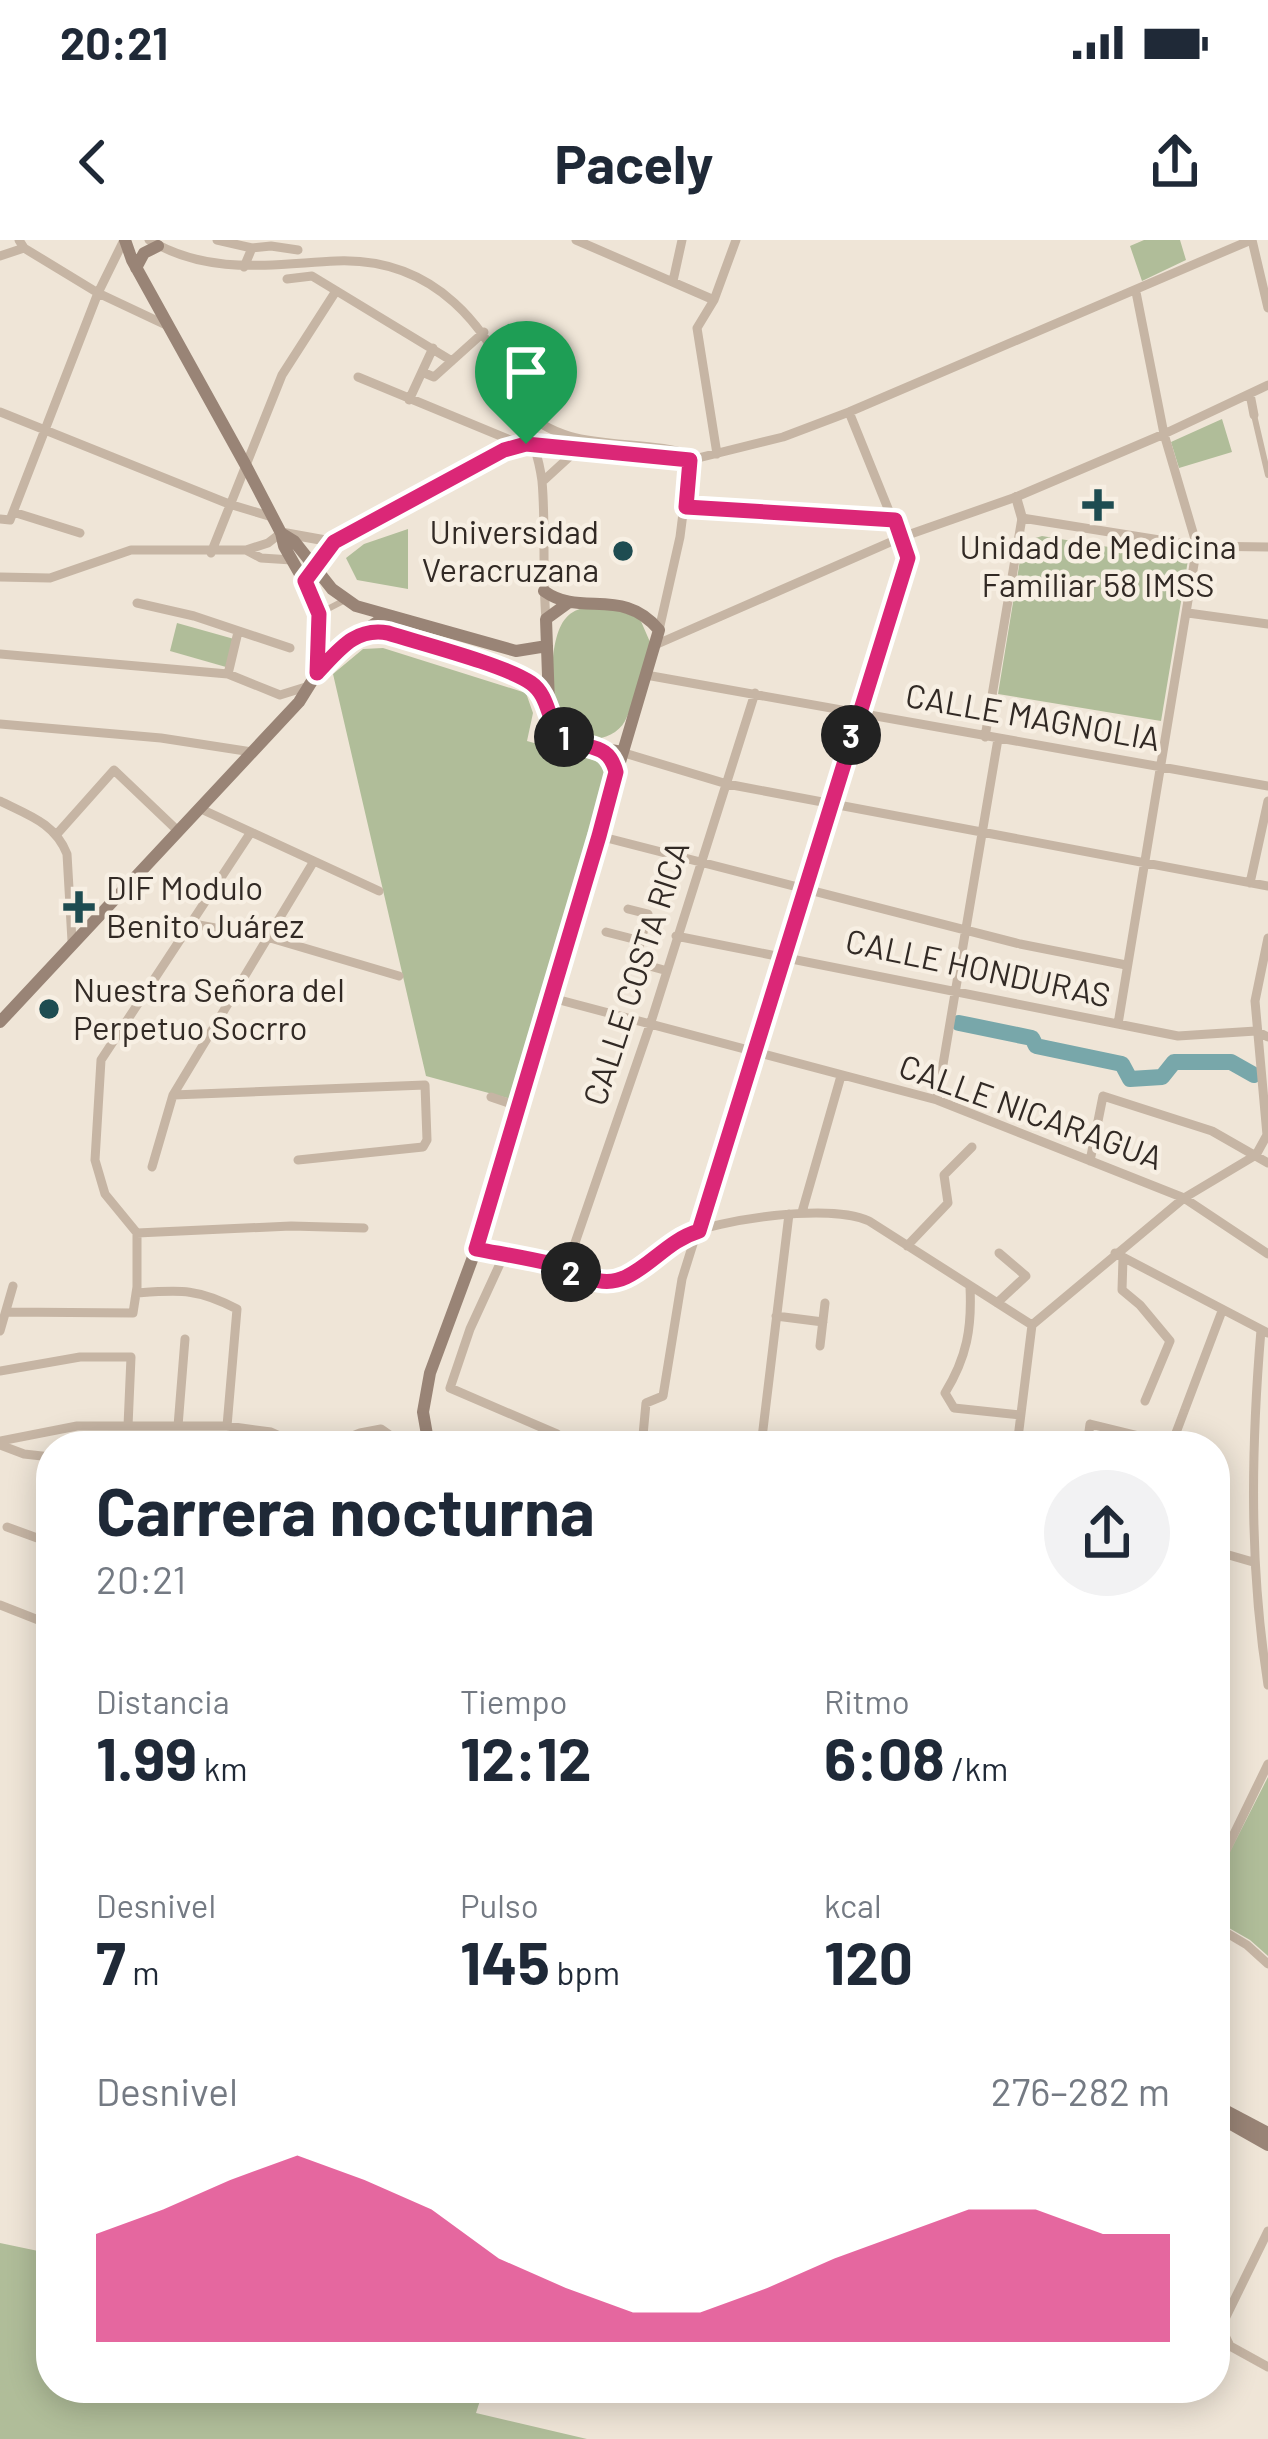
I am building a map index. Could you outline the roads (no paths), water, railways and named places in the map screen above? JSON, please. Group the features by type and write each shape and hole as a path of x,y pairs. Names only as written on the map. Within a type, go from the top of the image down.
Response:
{"main road":[{"path":"124,248 144,253 154,243"},
{"path":"124,248 281,533 318,620 333,642 348,641"},
{"path":"281,533 294,541 345,600 516,651 547,646"},
{"path":"305,581 315,566"},
{"path":"426,1431 423,1412 430,1373 476,1249 520,1107 657,637 636,609 614,603 568,603 544,591"},
{"path":"568,603 546,619 554,722 567,739 621,752"},
{"path":"0,1022 253,752 317,673 348,641 388,615"},
{"path":"317,673 318,620"},
{"path":"367,631 388,633 526,680 549,704"},
{"path":"599,747 626,736"},
{"path":"599,747 611,758 616,772"},
{"path":"1230,2113 1268,2133"},
{"path":"1230,2123 1268,2145"}],"street":[{"path":"217,240 294,246"},
{"path":"576,240 714,300"},
{"path":"673,281 682,240"},
{"path":"717,454 697,328 714,300 736,240"},
{"path":"358,377 507,441 693,457 784,436 849,412 1252,240 1268,308"},
{"path":"154,243 209,263 244,267 337,261 385,266 440,292 484,332 518,401 542,482 546,619"},
{"path":"0,256 22,244 98,293 166,326"},
{"path":"244,267 254,244"},
{"path":"80,533 8,517 98,293 124,248"},
{"path":"286,279 312,276 452,362"},
{"path":"212,550 282,375 336,291"},
{"path":"1118,1024 1197,546 1164,434 1136,292"},
{"path":"422,372 434,377 484,332"},
{"path":"409,400 433,348"},
{"path":"657,637 1016,496 1268,385"},
{"path":"1250,394 1268,476"},
{"path":"518,401 544,426 582,444"},
{"path":"0,412 230,505 272,517"},
{"path":"643,1431 646,1403 663,1396 674,1318 699,1231 908,558 849,412"},
{"path":"315,566 334,542 504,450 529,444"},
{"path":"542,482 582,444"},
{"path":"657,637 693,457"},
{"path":"986,736 1022,518 1016,496"},
{"path":"686,507 895,520"},
{"path":"1022,518 1197,546 1268,548"},
{"path":"0,577 50,578 131,550 246,550 281,533 334,542"},
{"path":"246,550 261,558 292,560"},
{"path":"318,620 345,600"},
{"path":"137,603 174,610 290,648"},
{"path":"1187,613 1268,624"},
{"path":"228,674 238,632"},
{"path":"0,654 228,674 280,695 309,686"},
{"name":"CALLE MAGNOLIA","path":"646,675 1268,786"},
{"name":"CALLE COSTA RICA","path":"566,1269 650,1025 755,693"},
{"path":"0,724 253,752"},
{"path":"937,1100 998,739"},
{"path":"621,752 728,784 1268,886"},
{"path":"57,834 114,770 178,832"},
{"path":"0,801 57,834 67,854 72,941"},
{"path":"1250,883 1268,801"},
{"path":"201,809 379,891"},
{"path":"7,1312 133,1313 136,1233 105,1194 95,1160 101,1060 251,832"},
{"path":"599,836 1021,944 1126,965"},
{"path":"152,1167 172,1095 314,861"},
{"path":"628,909 649,914 635,962 664,970"},
{"path":"188,923 226,930"},
{"path":"606,932 641,941"},
{"name":"CALLE HONDURAS","path":"676,936 1178,1036 1256,1031"},
{"path":"267,938 398,976"},
{"path":"1018,1431 1032,1325 1184,1198 1256,1155 1268,1135 1256,1001 1268,938"},
{"name":"CALLE NICARAGUA","path":"552,998 937,1100 1184,1198 1268,1254"},
{"path":"1256,1031 1268,1037"},
{"path":"802,1212 841,1076"},
{"path":"172,1095 425,1085 427,1140 423,1147 298,1160"},
{"path":"1090,1161 1103,1096 1212,1131 1268,1162"},
{"path":"491,1097 520,1107"},
{"path":"907,1246 948,1203 944,1175 972,1147"},
{"path":"476,1249 566,1269 601,1282 614,1281 633,1273 672,1242 699,1231 839,1210 855,1214 1032,1325"},
{"path":"763,1431 789,1214"},
{"path":"136,1233 364,1228"},
{"path":"997,1303 1026,1276 999,1253"},
{"path":"504,1255 470,1329 450,1388 550,1431"},
{"path":"1119,1255 1265,1332 1253,1425 1253,1562 1268,1684"},
{"path":"1119,1255 1122,1290 1170,1341 1144,1401"},
{"path":"0,1331 13,1286"},
{"path":"970,1287 973,1323 958,1372 945,1393 948,1402 954,1408 1020,1415"},
{"path":"136,1293 206,1292 237,1309 227,1426"},
{"path":"820,1346 826,1303"},
{"path":"1176,1431 1222,1311"},
{"path":"776,1316 823,1322"},
{"path":"178,1426 185,1339"},
{"path":"0,1371 80,1358 131,1358 128,1426"},
{"path":"411,1431 423,1412"},
{"path":"1089,1431 1090,1424 1117,1431"},
{"path":"54,1431 77,1426 227,1426 264,1431"},
{"path":"0,1443 36,1435"},
{"path":"0,1443 36,1455"},
{"path":"1254,1524 1268,1525"},
{"path":"7,1527 36,1538"},
{"path":"1230,1555 1253,1562"},
{"path":"0,1605 36,1619"},
{"path":"1231,1841 1268,1764"},
{"path":"1230,1935 1268,1964"},
{"path":"1230,2309 1268,2231"},
{"path":"1230,2346 1268,2367"}],"waterway":[{"path":"959,1023 1122,1064 1130,1079 1162,1077 1174,1062 1231,1062 1254,1075"}],"place":[{"name":"Unidad de Medicina Familiar 58 IMSS","path":"1098,505"},
{"name":"Universidad Veracruzana","path":"623,551"},
{"name":"DIF Modulo Benito Juárez","path":"79,907"},
{"name":"Nuestra Señora del Perpetuo Socrro","path":"49,1009"}]}
